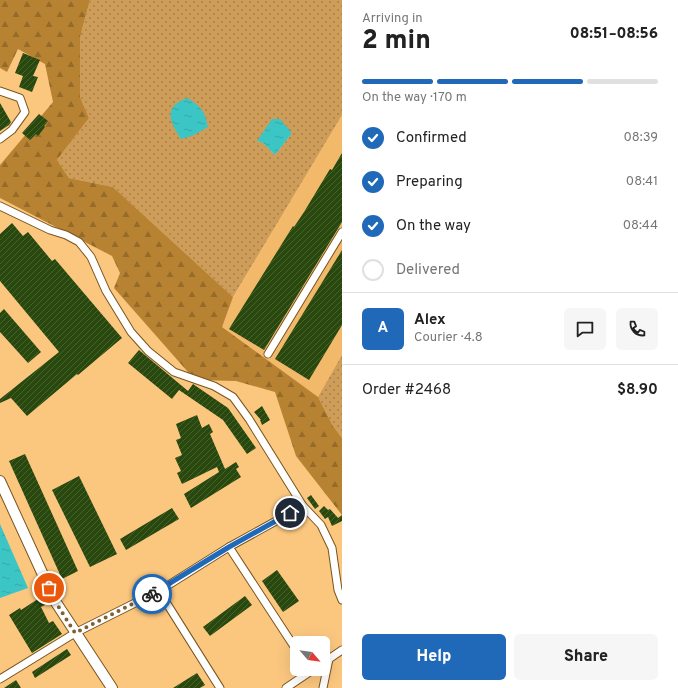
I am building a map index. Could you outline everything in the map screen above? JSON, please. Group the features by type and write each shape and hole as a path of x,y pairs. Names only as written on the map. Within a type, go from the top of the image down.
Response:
{"street":[{"path":"0,91 20,98 26,112 12,130 0,139"},
{"path":"0,206 79,242 91,257 106,291 131,332 148,351 174,372 214,386 233,397 249,419 303,506 322,525 332,548 338,590 342,600"},
{"path":"268,354 342,232"},
{"path":"0,481 55,601 112,688"},
{"path":"0,679 75,633 159,591 229,547 303,506"},
{"path":"229,547 290,640"},
{"path":"159,591 220,688"},
{"path":"330,658 342,650"},
{"path":"286,688 303,676"},
{"path":"323,688 324,676"}],"shaded area":[{"path":"90,0 342,0 342,115 233,297 113,187 69,178 57,160 89,118 80,97 80,37","holes":["292,133 275,155 263,143 257,141"]},
{"path":"342,115 342,355 318,397 213,331"},
{"path":"342,355 342,438 333,426 318,397"}],"green space":[{"path":"0,0 90,0 80,37 80,97 89,118 57,160 69,178 113,187 233,297 222,327 318,397 333,426 342,438 342,515 296,456 275,392 236,381 195,380 114,288 120,273 112,256 0,198 0,165 53,102 45,64 18,49 7,72 0,68"}],"water":[{"path":"188,98 202,110 208,127 192,136 181,139 172,122 171,112 177,103"},
{"path":"272,119 280,119 292,133 275,155 263,143 257,141"},
{"path":"0,524 28,588 0,598"}],"building":[{"path":"23,53 40,60 33,76 38,77 32,92 19,87 23,76 15,73"},
{"path":"0,103 11,122 0,131"},
{"path":"39,114 48,121 38,136 36,134 30,140 22,133"},
{"path":"342,153 342,222 264,350 229,329 293,226 294,227 330,169 332,170"},
{"path":"12,223 23,236 28,232 52,261 55,259 122,338 27,416 11,398 0,403 0,399 59,352 0,281 0,234"},
{"path":"342,250 342,325 309,380 275,359"},
{"path":"4,309 41,352 28,363 0,332 0,313"},
{"path":"139,350 188,391 193,384 228,408 256,448 247,454 223,420 179,390 172,399 128,363"},
{"path":"262,406 270,420 262,425 261,420 254,412"},
{"path":"197,415 202,428 209,424 213,432 210,434 225,469 236,462 239,467 236,469 241,477 191,508 184,494 219,472 217,467 182,484 177,473 181,471 175,458 182,455 176,440 181,438 176,424"},
{"path":"25,454 78,571 62,579 9,461"},
{"path":"79,476 117,554 90,567 52,490"},
{"path":"311,495 319,506 315,509 307,498"},
{"path":"324,506 328,510 330,509 338,518 342,515 342,521 332,526 328,517 325,519 319,511"},
{"path":"172,508 179,519 126,550 120,539"},
{"path":"277,570 299,601 283,612 262,581"},
{"path":"245,596 252,605 210,636 203,627"},
{"path":"41,597 45,605 41,607 49,623 53,621 62,634 32,653 9,615 20,608 21,610"},
{"path":"67,649 71,655 35,678 32,672"},
{"path":"197,673 205,685 200,688 173,688"},
{"path":"16,680 21,688 4,688"}],"way so far":[{"path":"49,588 55,601 75,633 152,594"}],"route":[{"path":"152,594 229,547 290,513"}]}
